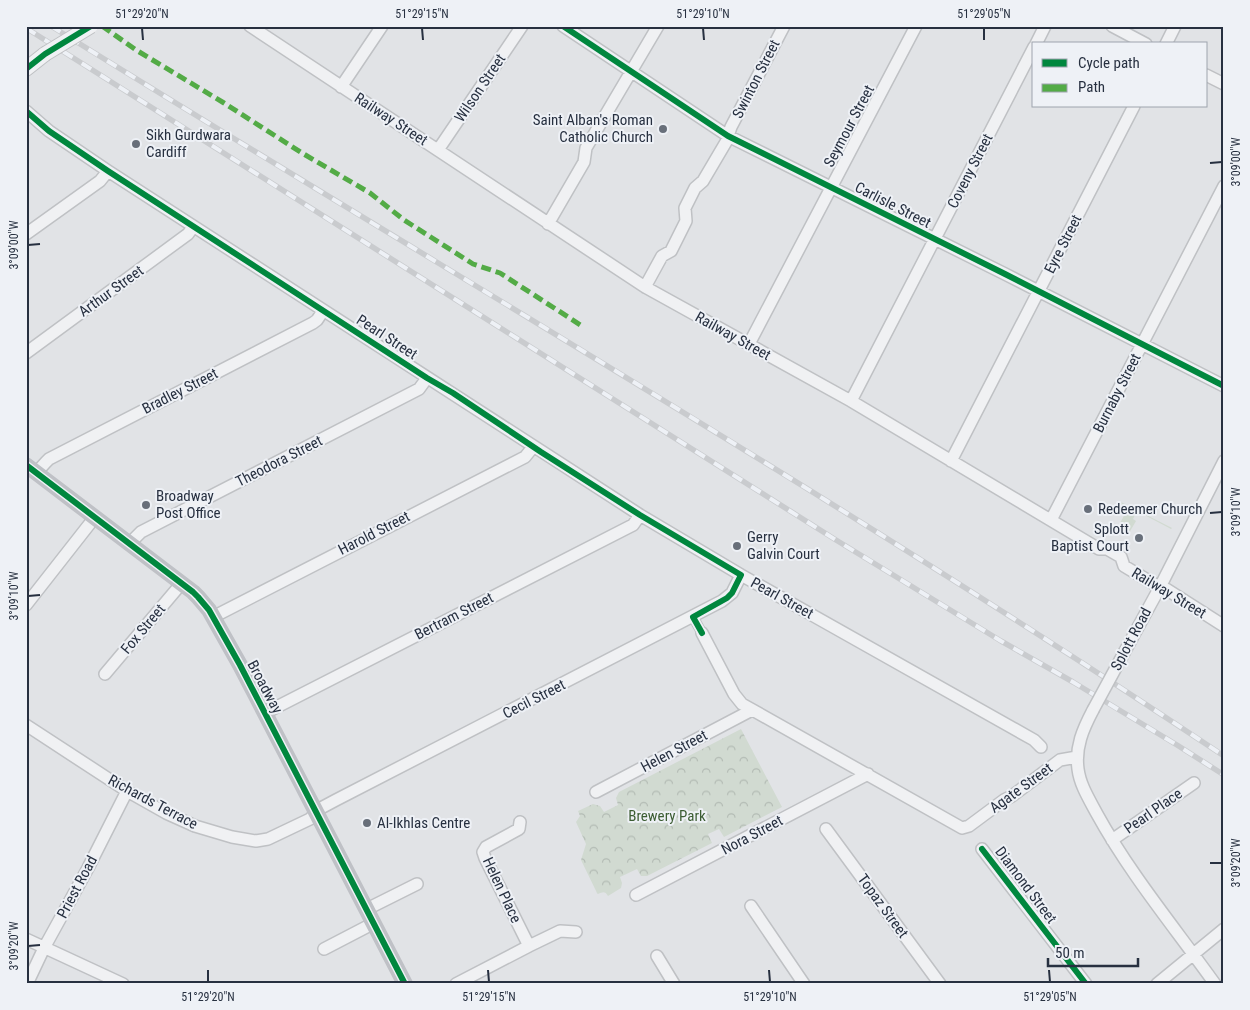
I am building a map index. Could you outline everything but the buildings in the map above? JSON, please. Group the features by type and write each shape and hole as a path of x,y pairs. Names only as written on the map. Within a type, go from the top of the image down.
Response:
{"main road":[{"name":"Broadway","path":"31,469 198,597 213,617 406,984"}],"street":[{"path":"26,69 45,54 91,26"},
{"name":"Railway Street","path":"250,26 645,288 851,401 1099,549 1107,548 1121,557 1124,566 1166,589 1224,626"},
{"path":"341,86 382,26"},
{"name":"Wilson Street","path":"438,150 522,26"},
{"name":"Carlisle Street","path":"563,26 728,136 1224,386"},
{"path":"548,224 584,162 586,148 658,26"},
{"name":"Swinton Street","path":"645,288 662,256 671,250 686,221 685,208 695,188 703,181 728,136 784,26"},
{"name":"Seymour Street","path":"749,344 916,26"},
{"path":"1037,42 1045,26"},
{"path":"1112,26 1142,42"},
{"path":"1167,42 1175,26"},
{"name":"Coveny Street","path":"851,401 1032,52"},
{"path":"1208,76 1224,84"},
{"name":"Eyre Street","path":"951,461 1133,108"},
{"name":"Pearl Street","path":"26,111 49,131 108,171 640,515 741,575 1034,740 1041,747"},
{"path":"26,234 100,181 108,171"},
{"name":"Burnaby Street","path":"1051,520 1224,186"},
{"name":"Arthur Street","path":"26,353 188,234 193,226"},
{"name":"Bradley Street","path":"31,469 313,323 323,311"},
{"name":"Theodora Street","path":"129,544 141,532 419,389 427,378"},
{"name":"Harold Street","path":"213,617 525,457 533,447"},
{"name":"Splott Road","path":"1077,757 1080,739 1093,710 1160,587 1224,461"},
{"name":"Bertram Street","path":"264,713 629,528 640,515"},
{"path":"26,605 95,517"},
{"name":"Cecil Street","path":"316,813 336,800 727,598 732,593 741,575"},
{"name":"Fox Street","path":"105,674 181,584"},
{"path":"693,617 738,700 752,710 868,774"},
{"name":"Helen Street","path":"596,792 752,710"},
{"name":"Richards Terrace","path":"26,725 127,791 166,813 195,826 224,835 247,840 273,838 310,819 316,813"},
{"path":"1077,757 1079,776 1083,788 1112,840 1215,984"},
{"name":"Agate Street","path":"868,774 962,828 969,826 1060,760 1077,757"},
{"name":"Nora Street","path":"636,895 868,774"},
{"name":"Pearl Place","path":"1112,840 1194,783"},
{"name":"Priest Road","path":"27,984 127,791"},
{"name":"Helen Place","path":"520,822 519,830 486,847 483,852 529,946"},
{"name":"Topaz Street","path":"826,829 940,984"},
{"name":"Diamond Street","path":"982,849 1086,984"},
{"path":"324,949 417,884"},
{"path":"751,906 804,984"},
{"path":"1157,984 1224,929"},
{"path":"456,984 560,930 576,932"},
{"path":"26,939 123,984"},
{"path":"657,956 674,984"}],"green space":[{"path":"1121,502 1172,528 1137,511 1133,519 1136,521 1129,533 1125,531 1127,527 1120,523 1125,514 1117,509"},
{"name":"Brewery Park","path":"741,729 782,807 724,837 719,829 708,834 712,843 647,876 641,876 637,869 620,877 621,888 608,896 604,892 598,894 581,860 586,844 576,822 580,816 578,811 593,804 600,806 604,812 618,805 616,798 619,792"}],"railway":[{"path":"51,26 788,477 1080,661 1224,756"},
{"path":"26,28 836,540 1224,775"}],"marked path":[{"path":"102,26 136,50 370,193 404,220 473,264 500,273 582,326"}],"cycle path":[{"path":"26,69 45,54 91,26"},
{"path":"563,26 728,136 1224,386"},
{"path":"26,111 49,131 108,171 453,393 541,452 640,515 741,575 732,593 727,598 693,617 702,633"},
{"path":"26,465 193,592 209,610 240,665 405,984"},
{"path":"982,849 1086,984"}],"place":[{"name":"Saint Alban's Roman Catholic Church","path":"663,129"},
{"name":"Sikh Gurdwara Cardiff","path":"136,144"},
{"name":"Broadway Post Office","path":"146,505"},
{"name":"Redeemer Church","path":"1088,509"},
{"name":"Splott Baptist Court","path":"1139,538"},
{"name":"Gerry Galvin Court","path":"737,546"},
{"name":"Al-Ikhlas Centre","path":"367,823"}]}
